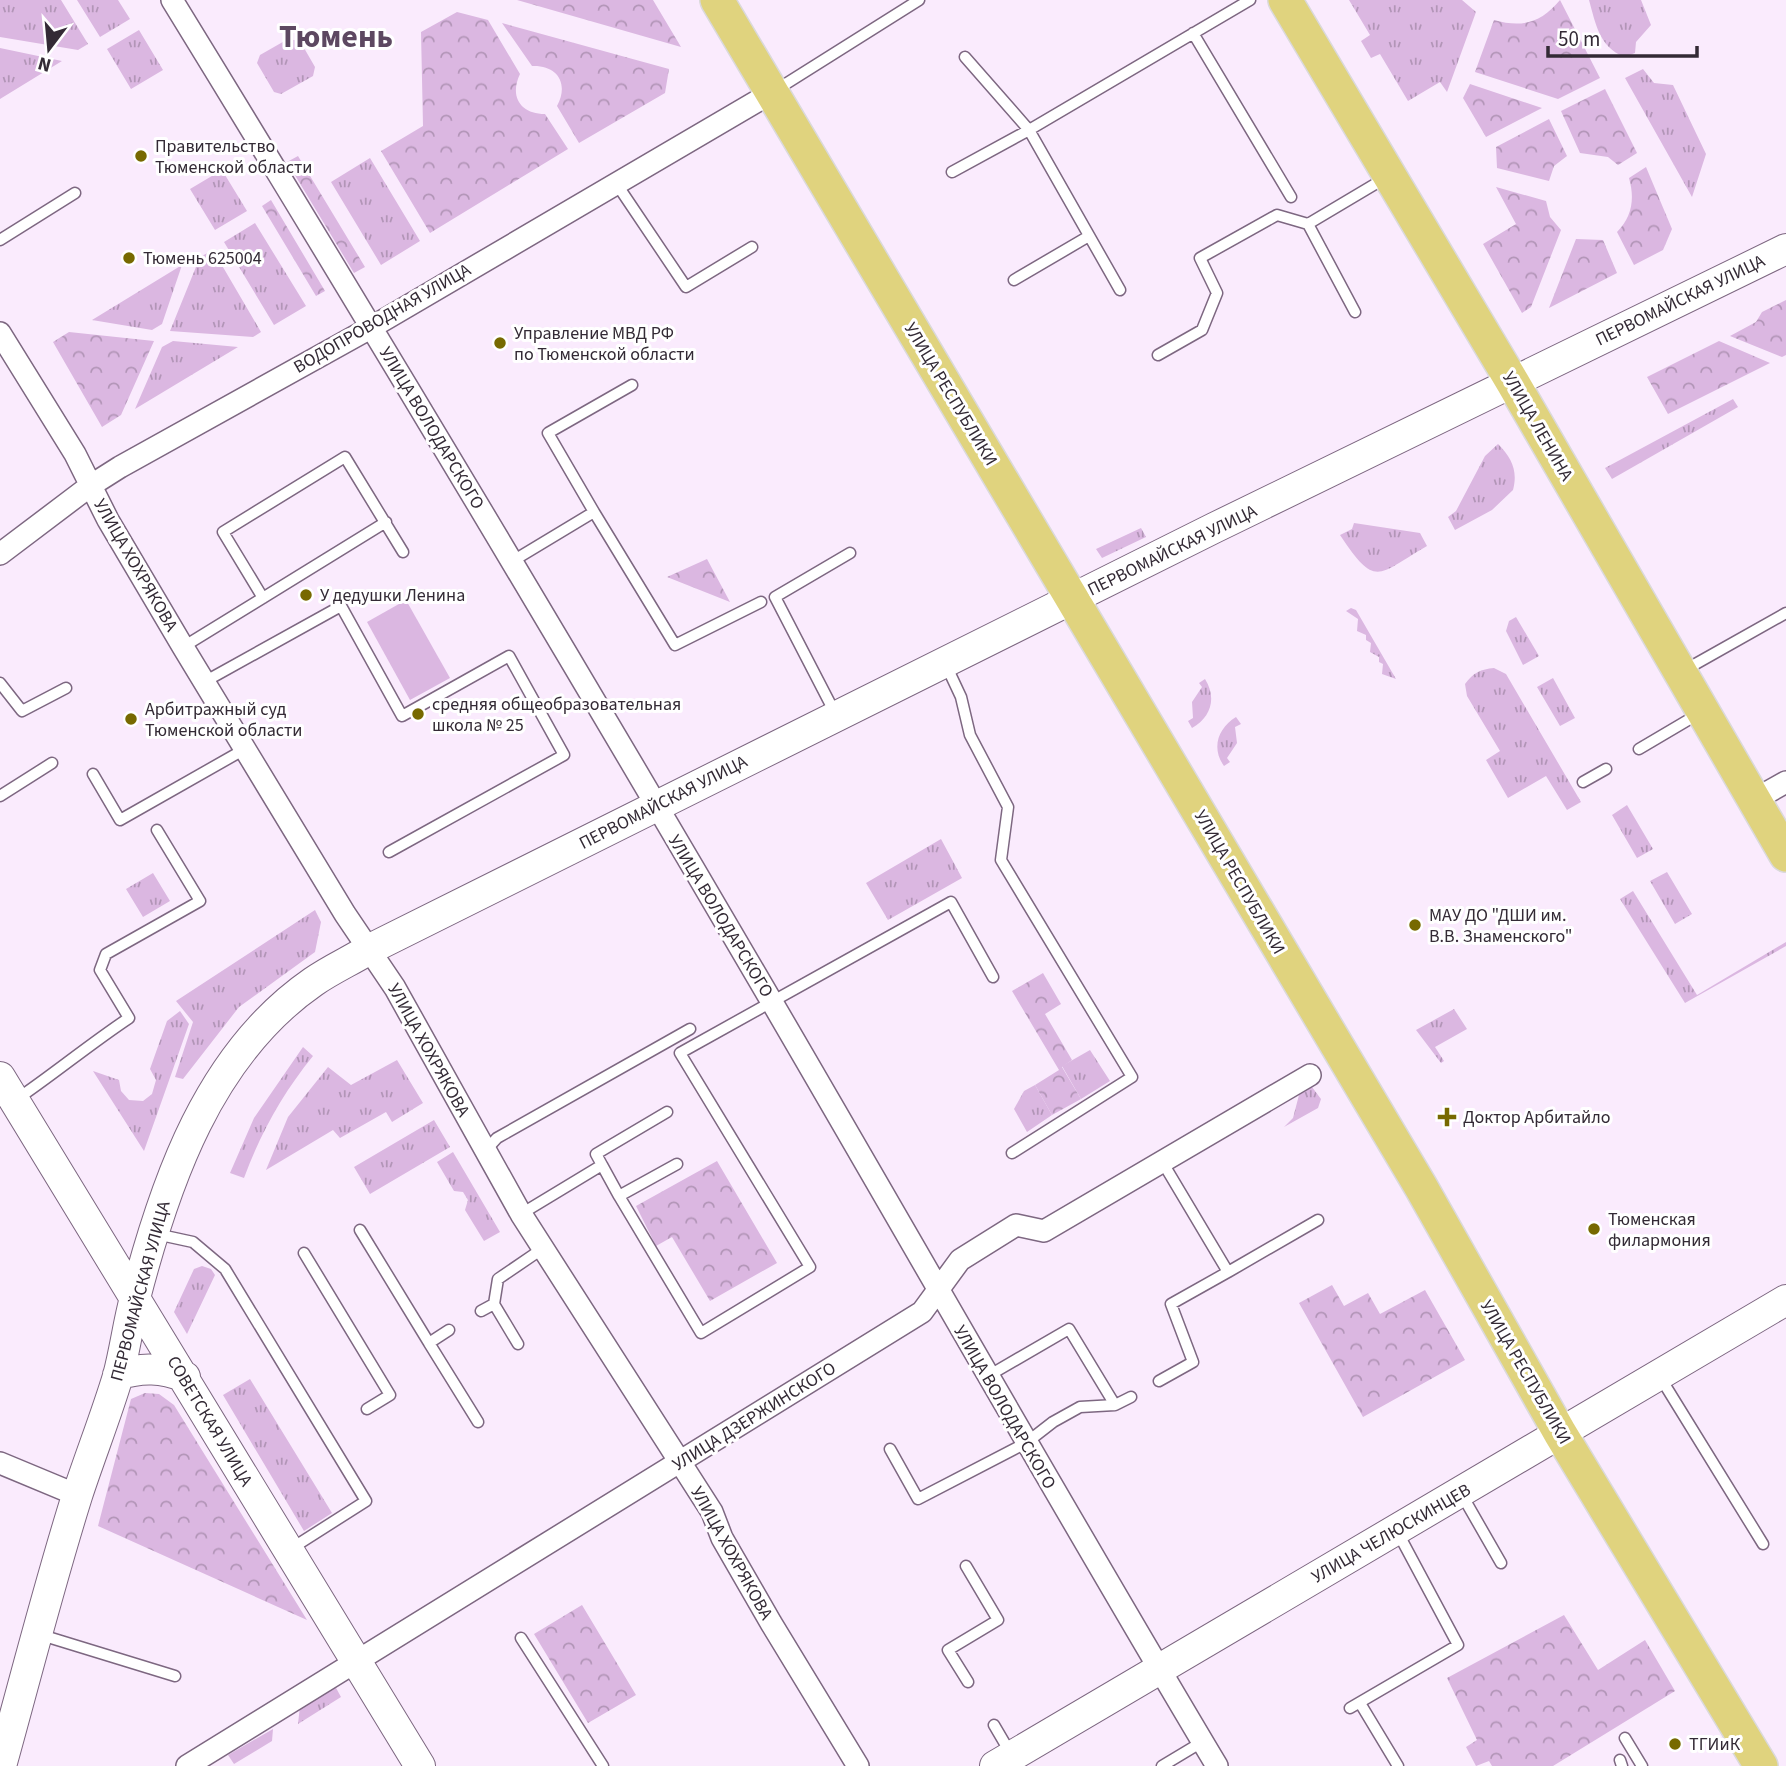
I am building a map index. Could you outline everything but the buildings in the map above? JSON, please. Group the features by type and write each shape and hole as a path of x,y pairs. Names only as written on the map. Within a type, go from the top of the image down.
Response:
{"main road":[{"name":"УЛИЦА РЕСПУБЛИКИ","path":"717,0 1420,1187 1560,1433 1760,1766"},
{"name":"УЛИЦА ЛЕНИНА","path":"1285,0 1513,383 1786,855"}],"street":[{"name":"УЛИЦА ВОЛОДАРСКОГО","path":"172,0 372,327 772,1002 1216,1766"},
{"name":"ВОДОПРОВОДНАЯ УЛИЦА","path":"0,554 90,485 372,327 771,93"},
{"name":"ПЕРВОМАЙСКАЯ УЛИЦА","path":"1,1766 77,1495 118,1375 134,1298 186,1144 201,1113 239,1055 286,1005 313,982 368,950 655,806 1786,249"},
{"name":"УЛИЦА ХОХРЯКОВА","path":"0,333 75,454 90,485 204,682 368,950 395,988 542,1250 712,1512 722,1538 858,1766"},
{"path":"1754,800 1786,782"},
{"name":"УЛИЦА ДЗЕРЖИНСКОГО","path":"187,1766 922,1312 960,1260 1016,1224 1044,1231 1310,1074"},
{"name":"СОВЕТСКАЯ УЛИЦА","path":"7,1089 420,1766"},
{"name":"УЛИЦА ЧЕЛЮСКИНЦЕВ","path":"1004,1761 1786,1300"},
{"path":"118,1375 146,1368 167,1370 185,1377"},
{"path":"0,1463 77,1495"}],"lane":[{"path":"771,93 919,0"},
{"path":"952,172 1250,0"},
{"path":"1193,33 1291,197"},
{"path":"965,57 1028,130 1120,289"},
{"path":"1308,224 1390,176"},
{"path":"616,183 686,287 752,247"},
{"path":"0,240 75,193"},
{"path":"1158,355 1202,330 1217,293 1200,258 1277,215 1308,224 1355,312"},
{"path":"1014,280 1089,236"},
{"path":"632,385 548,433 594,512 674,645 761,602"},
{"path":"263,598 223,532 345,457 403,552"},
{"path":"511,562 594,512"},
{"path":"183,647 386,522"},
{"path":"836,716 775,597 850,553"},
{"path":"204,682 341,606 402,716 509,656 564,755 389,852"},
{"path":"1681,673 1786,613"},
{"path":"945,663 961,696 970,735 1008,807 1001,860 1132,1077 1012,1153"},
{"path":"0,683 22,712 66,688"},
{"path":"1639,749 1703,711"},
{"path":"93,774 120,820 245,749"},
{"path":"0,796 52,763"},
{"path":"1583,782 1606,769"},
{"path":"7,1089 59,1071 74,1054 129,1018 100,970 107,954 200,901 158,830"},
{"path":"667,1112 596,1154 701,1333 810,1267 680,1053 951,902 993,977"},
{"path":"485,1151 497,1138 691,1028"},
{"path":"1163,1163 1228,1272"},
{"path":"619,1196 677,1164"},
{"path":"521,1214 602,1166"},
{"path":"1159,1381 1193,1362 1171,1304 1318,1220"},
{"path":"360,1230 478,1422"},
{"path":"154,1233 193,1242 225,1269 332,1430 366,1500 288,1551"},
{"path":"518,1344 494,1304 498,1279 542,1250"},
{"path":"304,1253 390,1395 367,1409"},
{"path":"481,1311 494,1304"},
{"path":"983,1368 1069,1329 1115,1405"},
{"path":"429,1343 449,1330"},
{"path":"1658,1375 1763,1544"},
{"path":"890,1449 918,1499 1026,1443 1053,1422 1080,1408 1115,1405 1131,1397"},
{"path":"1460,1492 1501,1563"},
{"path":"1396,1530 1458,1645 1355,1706 1398,1766"},
{"path":"966,1566 998,1620 948,1650 968,1682"},
{"path":"38,1634 174,1676"},
{"path":"521,1638 603,1766"},
{"path":"993,1725 1004,1761"},
{"path":"1625,1738 1642,1766"},
{"path":"1162,1766 1202,1742"}],"green space":[{"path":"0,0 61,0 88,44 78,50 0,37"},
{"path":"77,0 118,0 130,19 100,37"},
{"path":"517,0 653,0 681,47"},
{"path":"1349,0 1462,0 1476,12 1447,92 1440,82 1408,101 1380,54 1371,58 1361,41 1370,35"},
{"path":"1560,0 1600,78 1558,99 1475,72 1494,20 1530,22 1546,14"},
{"path":"1589,0 1641,0 1651,25 1636,42 1635,53 1624,57 1609,47 1600,34"},
{"path":"457,12 488,20 520,74 516,90 519,103 529,111 545,114 568,149 430,233 381,151 423,126 421,32"},
{"path":"502,23 669,69 665,93 579,143 557,106 562,90 559,77 549,69 532,66"},
{"path":"139,30 163,70 131,89 107,49"},
{"path":"288,39 300,41 315,67 313,76 281,94 274,92 257,63 260,55"},
{"path":"0,48 62,61 0,99"},
{"path":"1643,69 1654,83 1673,85 1706,154 1692,197 1625,78"},
{"path":"1470,84 1542,108 1486,137 1463,98"},
{"path":"1605,89 1637,153 1618,165 1608,157 1580,153 1561,111"},
{"path":"1549,119 1567,156 1554,166 1549,181 1497,168 1496,147"},
{"path":"298,156 365,267 354,273 287,162"},
{"path":"370,158 420,241 381,265 331,182"},
{"path":"1646,167 1672,229 1663,250 1634,265 1617,232 1631,207 1629,178"},
{"path":"222,170 247,211 215,230 190,189"},
{"path":"1496,187 1546,201 1550,217 1561,230 1531,307 1522,313 1483,244 1516,224"},
{"path":"271,200 325,291 316,296 262,206"},
{"path":"255,223 306,306 274,325 224,242"},
{"path":"1576,239 1603,240 1617,273 1549,308"},
{"path":"213,250 261,332 253,337 170,331 200,257"},
{"path":"182,265 162,324 152,330 92,320"},
{"path":"1786,300 1786,355 1782,357 1730,336 1756,322 1762,312"},
{"path":"69,332 154,341 121,415 102,427 53,342"},
{"path":"173,341 238,347 135,409 162,347"},
{"path":"1719,341 1770,363 1668,414 1647,377"},
{"path":"1733,399 1738,407 1612,479 1605,468"},
{"path":"1498,444 1513,465 1513,490 1492,510 1455,530 1448,517 1456,511 1485,456"},
{"path":"1354,523 1420,533 1427,546 1387,570 1370,570 1362,564 1340,535 1352,529"},
{"path":"1141,528 1146,537 1102,558 1096,549"},
{"path":"707,559 730,602 667,577"},
{"path":"406,600 450,678 410,700 367,622"},
{"path":"1351,608 1356,610 1396,679 1382,674 1383,664 1379,662 1379,657 1370,652 1371,643 1366,640 1366,635 1357,631 1358,619 1346,611"},
{"path":"1516,617 1539,656 1523,665 1506,631 1509,621"},
{"path":"1494,668 1506,674 1581,802 1567,810 1546,776 1508,798 1486,760 1500,751 1467,696 1465,684 1478,672"},
{"path":"1553,678 1575,718 1560,726 1537,687"},
{"path":"1205,679 1211,693 1210,706 1204,718 1192,728 1188,721 1193,718 1192,702 1202,687 1199,683"},
{"path":"1236,717 1241,724 1235,727 1237,743 1227,758 1230,762 1224,766 1218,752 1218,739 1225,727"},
{"path":"1627,805 1653,849 1637,858 1612,815"},
{"path":"941,839 962,878 888,920 866,883"},
{"path":"1667,872 1692,914 1675,924 1650,881"},
{"path":"153,873 170,901 143,917 126,889"},
{"path":"1633,891 1697,995 1786,942 1786,946 1685,1003 1620,899"},
{"path":"315,910 321,922 315,952 239,1007 183,1079 175,1077 193,1022 176,1001"},
{"path":"1043,973 1061,1004 1045,1014 1072,1060 1062,1067 1081,1099 1052,1115 1035,1085 1059,1070 1012,991"},
{"path":"1454,1009 1467,1029 1435,1047 1444,1061 1441,1063 1416,1030"},
{"path":"180,1011 189,1024 144,1151 93,1071 119,1080 121,1091 129,1100 143,1101 152,1094 156,1080 150,1069 167,1021"},
{"path":"303,1047 313,1056 274,1114 244,1178 230,1173 254,1118"},
{"path":"1090,1050 1110,1081 1081,1099 1062,1066"},
{"path":"397,1060 423,1103 392,1122 386,1112 340,1138 333,1130 266,1170 288,1117 328,1067 351,1085"},
{"path":"1035,1085 1052,1115 1027,1132 1014,1109 1024,1091"},
{"path":"1312,1087 1321,1099 1318,1108 1284,1127 1293,1118 1299,1095"},
{"path":"434,1120 450,1147 370,1194 354,1167"},
{"path":"453,1152 500,1232 484,1241 465,1210 468,1200 463,1192 454,1191 437,1162"},
{"path":"717,1161 777,1263 710,1301 672,1237 656,1246 636,1206"},
{"path":"202,1266 211,1269 215,1275 187,1334 174,1312 194,1269"},
{"path":"1332,1285 1344,1306 1368,1293 1380,1314 1425,1290 1465,1360 1363,1417 1299,1303"},
{"path":"250,1379 332,1513 304,1531 223,1395"},
{"path":"145,1393 159,1394 174,1405 307,1620 98,1526 131,1399"},
{"path":"582,1605 636,1695 588,1723 534,1634"},
{"path":"1564,1615 1598,1670 1645,1640 1675,1691 1553,1766 1492,1766 1489,1761 1476,1766 1466,1747 1477,1740 1447,1678"},
{"path":"335,1686 341,1697 298,1724 300,1706"},
{"path":"273,1729 272,1741 234,1764 228,1755"}],"place":[{"name":"Правительство Тюменской области","path":"141,156"},
{"name":"Тюмень 625004","path":"129,258"},
{"name":"Управление МВД РФ по Тюменской области","path":"500,343"},
{"name":"У дедушки Ленина","path":"306,595"},
{"name":"средняя общеобразовательная школа № 25","path":"418,714"},
{"name":"Арбитражный суд Тюменской области","path":"131,719"},
{"name":"МАУ ДО \"ДШИ им. В.В. Знаменского\"","path":"1415,925"},
{"name":"Доктор Арбитайло","path":"1447,1117"},
{"name":"Тюменская филармония","path":"1594,1229"},
{"name":"ТГИиК","path":"1675,1744"}],"district":[{"name":"Тюмень","path":"336,36"}]}
